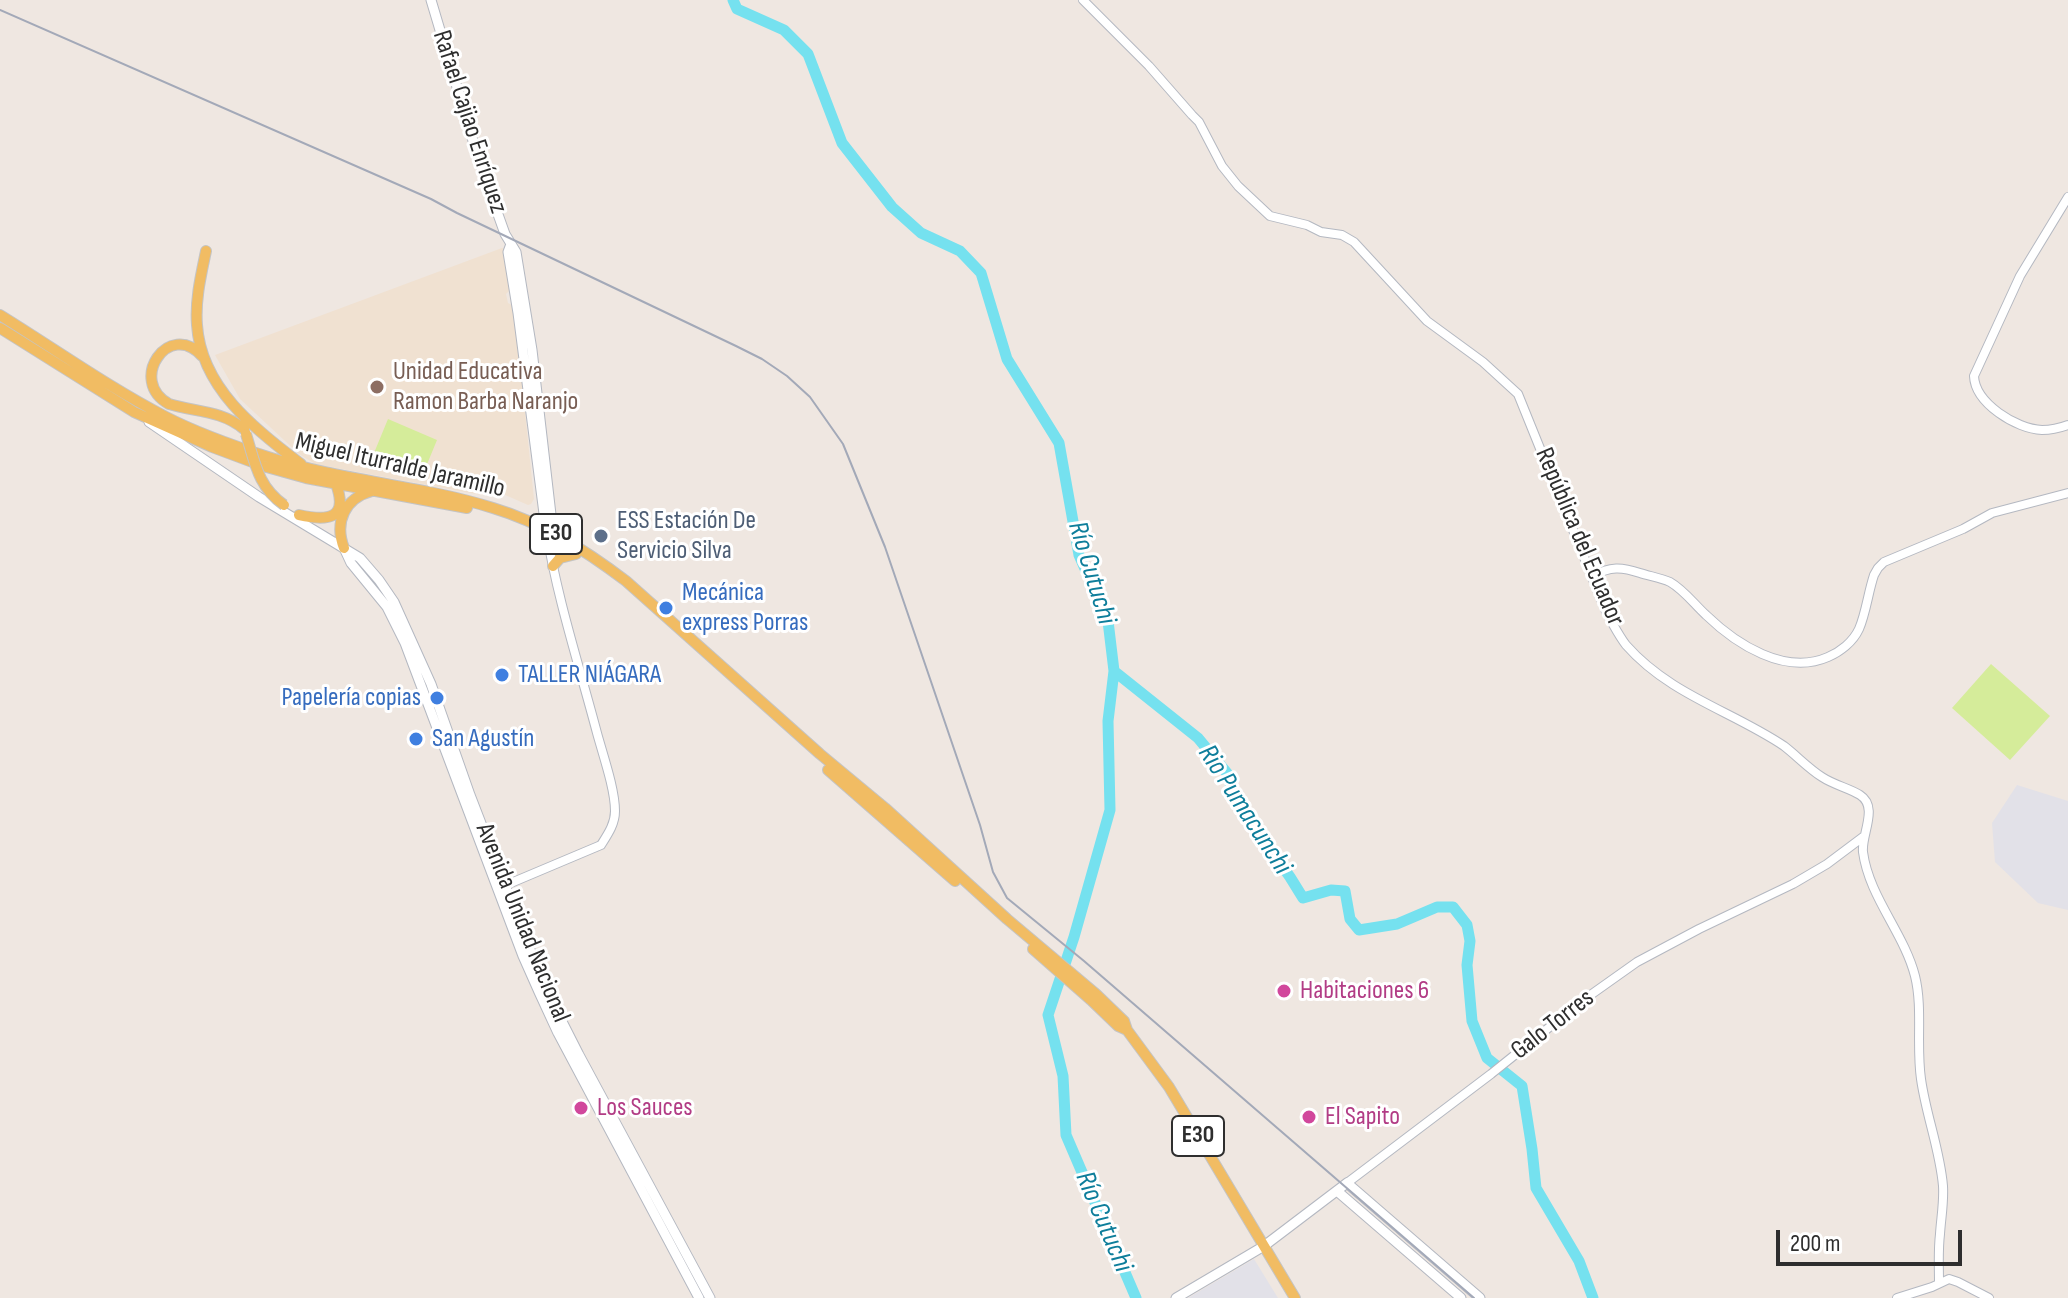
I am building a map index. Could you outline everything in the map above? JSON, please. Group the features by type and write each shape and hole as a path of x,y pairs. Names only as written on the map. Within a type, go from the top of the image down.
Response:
{"main road":[{"name":"Rafael Cajiao Enríquez","path":"431,0 479,161 505,234 516,252 527,313 550,534"},
{"path":"206,251 196,323 207,371 245,432 261,482 272,496 299,515 308,527"},
{"name":"Miguel Iturralde Jaramillo","path":"2,322 134,412 212,447 263,466 336,484 457,505 550,534 622,586 682,636 725,678 1005,921"},
{"name":"Miguel Iturralde Jaramillo","path":"2,322 167,418 307,469 458,498 496,509 600,561 885,808 1005,921"},
{"path":"245,432 232,420 163,401 155,392 152,380 156,357 170,346 182,345 197,350 236,408 261,434 307,469"},
{"name":"Avenida Unidad Nacional","path":"134,412 259,497 344,548 351,563 387,607 405,643 502,887 560,1019 710,1298"},
{"path":"299,515 326,519 336,513 340,505 336,484"},
{"path":"344,548 340,530 344,512 356,498 373,491"},
{"path":"553,566 560,558 576,554"},
{"name":"Avenida Unidad Nacional","path":"502,887 523,956 556,1029 699,1298"},
{"name":"E30","path":"1005,921 1124,1021 1127,1030 1169,1087 1295,1298"},
{"path":"1347,1183 1480,1298"},
{"name":"Galo Torres","path":"1180,1296 1264,1246 1347,1183"},
{"path":"1337,1191 1461,1298"}],"street":[{"name":"República del Ecuador","path":"1083,0 1199,122 1222,166 1270,216 1307,225 1321,232 1342,235 1354,242 1427,321 1483,362 1518,394 1607,614 1626,644 1669,683 1784,746 1823,778 1861,795 1866,801 1868,820 1863,852 1868,871 1907,955 1918,992 1921,1079 1943,1185 1939,1283"},
{"path":"2068,197 2020,276 1974,376 1974,385 1979,393 2007,418 2040,430 2068,425"},
{"path":"1593,576 1610,568 1619,568 1669,582 1737,642 1789,663 1808,664 1835,654 1855,636 1874,575 1884,562 1963,529 1992,513 2068,493"},
{"name":"Rafael Cajiao Enríquez","path":"502,887 601,845 614,822 615,806 550,555 550,534"},
{"name":"Galo Torres","path":"1347,1183 1637,962 1793,884 1863,837"},
{"path":"1897,1298 1949,1279 1989,1298"}],"shaded area":[{"name":"Unidad Educativa Ramon Barba Naranjo","path":"505,249 510,290 506,294 508,303 514,306 534,499 531,504 503,494 481,495 315,464 299,454 240,399 215,355"},
{"path":"2017,785 2068,801 2068,910 2038,903 1995,862 1992,823"},
{"path":"1254,1259 1278,1298 1188,1298"}],"green space":[{"path":"388,419 437,440 423,474 374,453"},
{"path":"1991,664 2050,716 2010,760 1952,708"}],"waterway":[{"name":"Río Cutuchi","path":"733,0 737,9 784,30 808,54 842,143 892,207 921,233 960,251 981,273 1007,359 1059,443 1079,555 1108,621 1114,671 1108,721 1110,810 1048,1015 1063,1076 1066,1135 1136,1298"},
{"name":"Rio Pumacunchi","path":"1114,671 1198,738 1227,773 1235,800 1303,898 1331,890 1345,891 1350,919 1359,930 1397,924 1437,907 1453,907 1467,925 1472,1021 1487,1058 1522,1086 1536,1188 1579,1261 1593,1298"}],"railway":[{"path":"0,10 431,199 736,346 787,376 810,397 843,444 885,547 980,825 993,872 1007,898 1474,1298"}],"place":[{"name":"Unidad Educativa Ramon Barba Naranjo","path":"377,387"},
{"name":"ESS Estación De Servicio Silva","path":"601,536"},
{"name":"Mecánica express Porras","path":"666,608"},
{"name":"TALLER NIÁGARA","path":"502,675"},
{"name":"Papelería copias","path":"437,698"},
{"name":"San Agustín","path":"416,739"},
{"name":"Habitaciones 6","path":"1284,991"},
{"name":"Los Sauces","path":"581,1108"},
{"name":"El Sapito","path":"1309,1117"}]}
